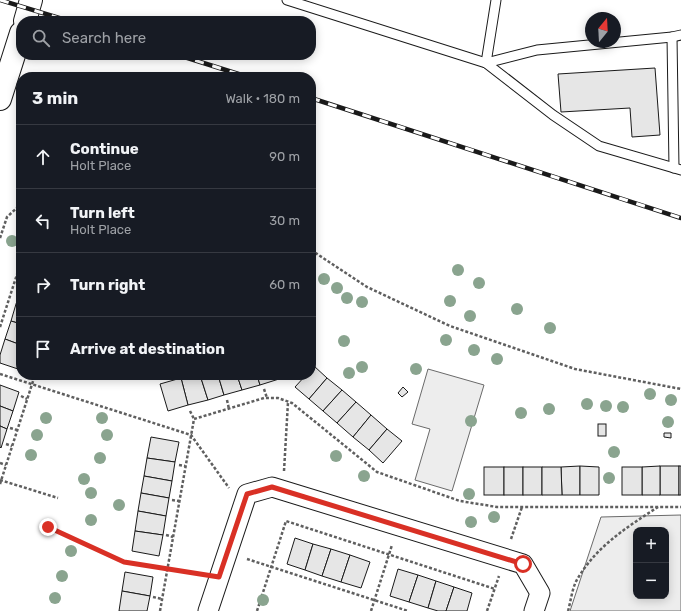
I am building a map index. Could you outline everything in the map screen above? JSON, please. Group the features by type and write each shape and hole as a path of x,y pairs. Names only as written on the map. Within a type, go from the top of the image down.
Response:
{"main road":[{"path":"26,16 31,0"},
{"path":"0,99 16,49"}],"street":[{"path":"208,611 247,494 272,487 523,564 540,593 534,611"}],"lane":[{"path":"287,0 486,63 553,115 599,146 677,169 672,37"},
{"path":"486,63 496,0"},
{"path":"486,63 537,50 681,35"}],"path":[{"path":"0,238 7,217 16,209"},
{"path":"316,253 367,287 450,326 576,369 681,390"},
{"path":"0,327 16,277"},
{"path":"0,374 16,379"},
{"path":"19,380 191,435 242,507"},
{"path":"0,484 33,380"},
{"path":"264,389 267,398"},
{"path":"21,396 27,399"},
{"path":"194,419 267,398 278,398 288,402 331,433 376,472 460,501 497,507 681,507"},
{"path":"227,400 230,409"},
{"path":"283,490 288,402"},
{"path":"160,611 194,419 190,411"},
{"path":"10,428 17,430"},
{"path":"6,444 12,446"},
{"path":"0,463 6,465"},
{"path":"180,465 185,466"},
{"path":"1,480 58,498"},
{"path":"172,500 179,501"},
{"path":"568,611 577,579 601,548 621,531 659,507"},
{"path":"257,611 286,521 494,589"},
{"path":"371,611 398,526"},
{"path":"48,527 124,562 219,577"},
{"path":"166,535 173,537"},
{"path":"227,552 408,611"},
{"path":"153,597 162,599"}],"shaded area":[{"path":"428,369 484,385 452,491 415,480 430,429 412,424"},
{"path":"681,515 681,611 570,611 601,517"}],"building":[{"path":"655,68 660,135 632,137 630,108 561,112 558,74"},
{"path":"16,304 16,322 11,321"},
{"path":"11,321 16,322 16,343 5,339"},
{"path":"5,339 16,343 16,368 0,363 0,355"},
{"path":"316,368 327,378 309,399 295,387 301,380 316,380"},
{"path":"327,378 342,390 323,411 309,399"},
{"path":"174,380 182,380 188,405 168,411 160,384"},
{"path":"182,380 202,380 208,400 188,405"},
{"path":"202,380 220,380 224,395 208,400"},
{"path":"220,380 239,380 242,390 224,395"},
{"path":"239,380 258,380 260,385 242,390"},
{"path":"258,380 276,380 260,385"},
{"path":"0,385 19,392 13,411 0,406"},
{"path":"403,387 408,392 402,397 398,393"},
{"path":"342,390 356,402 337,423 323,411"},
{"path":"356,402 371,415 353,437 337,423"},
{"path":"0,406 13,411 7,429 0,426"},
{"path":"371,415 387,429 369,450 353,437"},
{"path":"598,424 606,424 606,436 598,436"},
{"path":"0,426 7,429 1,448 0,447"},
{"path":"387,429 402,441 383,463 369,450"},
{"path":"664,433 671,433 671,438 664,437"},
{"path":"151,437 179,442 175,462 147,458"},
{"path":"147,458 175,462 172,481 144,476"},
{"path":"580,466 580,495 562,495 561,467"},
{"path":"580,466 599,467 599,495 580,495"},
{"path":"660,466 679,466 679,495 660,495"},
{"path":"660,466 660,495 642,495 642,467"},
{"path":"679,466 681,466 681,495 679,495"},
{"path":"484,467 504,467 504,495 484,495"},
{"path":"504,467 523,467 523,495 504,495"},
{"path":"523,467 542,467 542,495 523,495"},
{"path":"542,467 561,467 562,495 542,495"},
{"path":"622,467 642,467 642,495 622,495"},
{"path":"144,476 172,481 169,498 141,493"},
{"path":"141,493 169,498 166,516 138,511"},
{"path":"138,511 166,516 163,535 135,531"},
{"path":"135,531 163,535 159,556 132,551"},
{"path":"295,538 313,544 305,570 287,564"},
{"path":"313,544 331,549 322,576 305,570"},
{"path":"331,549 350,555 341,582 322,576"},
{"path":"350,555 370,562 361,588 341,582"},
{"path":"398,569 418,575 409,602 390,596"},
{"path":"125,572 153,577 150,596 122,591"},
{"path":"418,575 436,581 428,608 409,602"},
{"path":"436,581 454,587 446,611 438,611 428,608"},
{"path":"454,587 472,593 467,611 446,611"},
{"path":"122,591 150,596 147,611 119,611"}],"railway":[{"path":"0,0 53,16"},
{"path":"194,60 232,72"},
{"path":"316,100 681,218"}],"route":[{"path":"48,527 124,562 219,577 247,494 272,487 523,564"}]}
